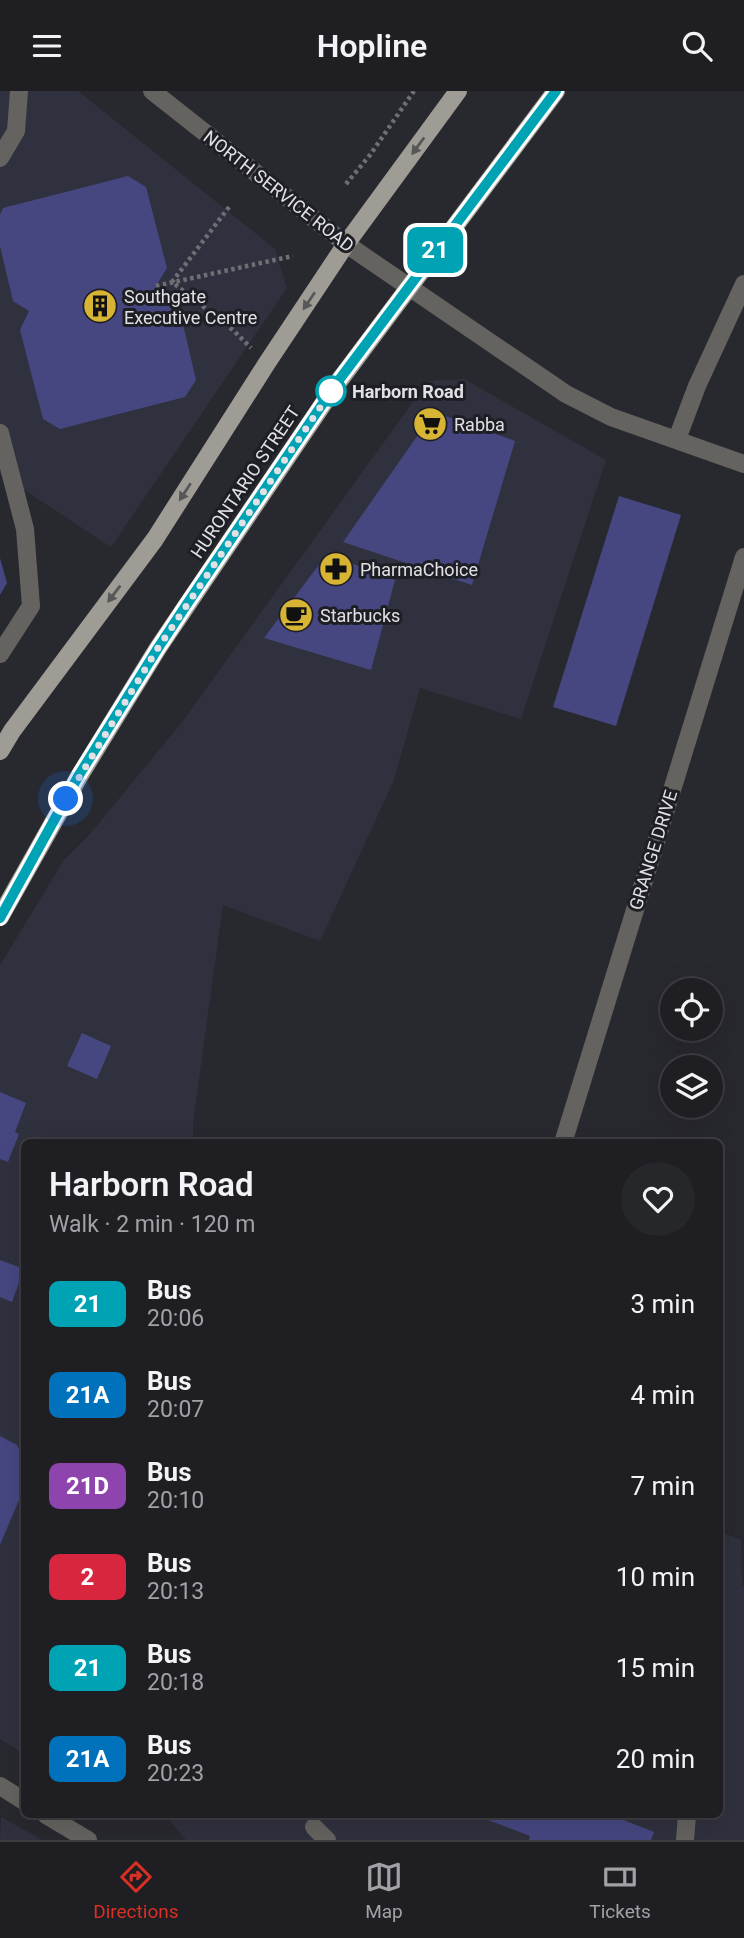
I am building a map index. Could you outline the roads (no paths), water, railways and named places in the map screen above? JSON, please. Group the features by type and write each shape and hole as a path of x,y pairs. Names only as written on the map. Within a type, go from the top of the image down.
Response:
{"main road":[{"path":"0,751 6,727 155,539 346,244 458,91"},
{"name":"HURONTARIO STREET","path":"0,917 79,775 158,648 336,384 556,91"}],"street":[{"path":"0,158 16,131 19,91"},
{"name":"NORTH SERVICE ROAD","path":"152,91 346,244 408,287"},
{"path":"677,439 697,386 744,283"},
{"path":"408,287 566,394 611,417 744,464"},
{"path":"0,433 25,529 31,606 0,654"},
{"name":"GRANGE DRIVE","path":"564,1139 744,557"},
{"path":"0,1786 21,1799"},
{"path":"52,1818 88,1840"},
{"path":"685,1840 687,1818"},
{"path":"314,1827 327,1840"}],"place":[{"name":"Southgate Executive Centre","path":"100,306"},
{"name":"Harborn Road","path":"331,391"},
{"name":"Rabba","path":"430,424"},
{"name":"PharmaChoice","path":"336,569"},
{"name":"Starbucks","path":"296,615"}]}
